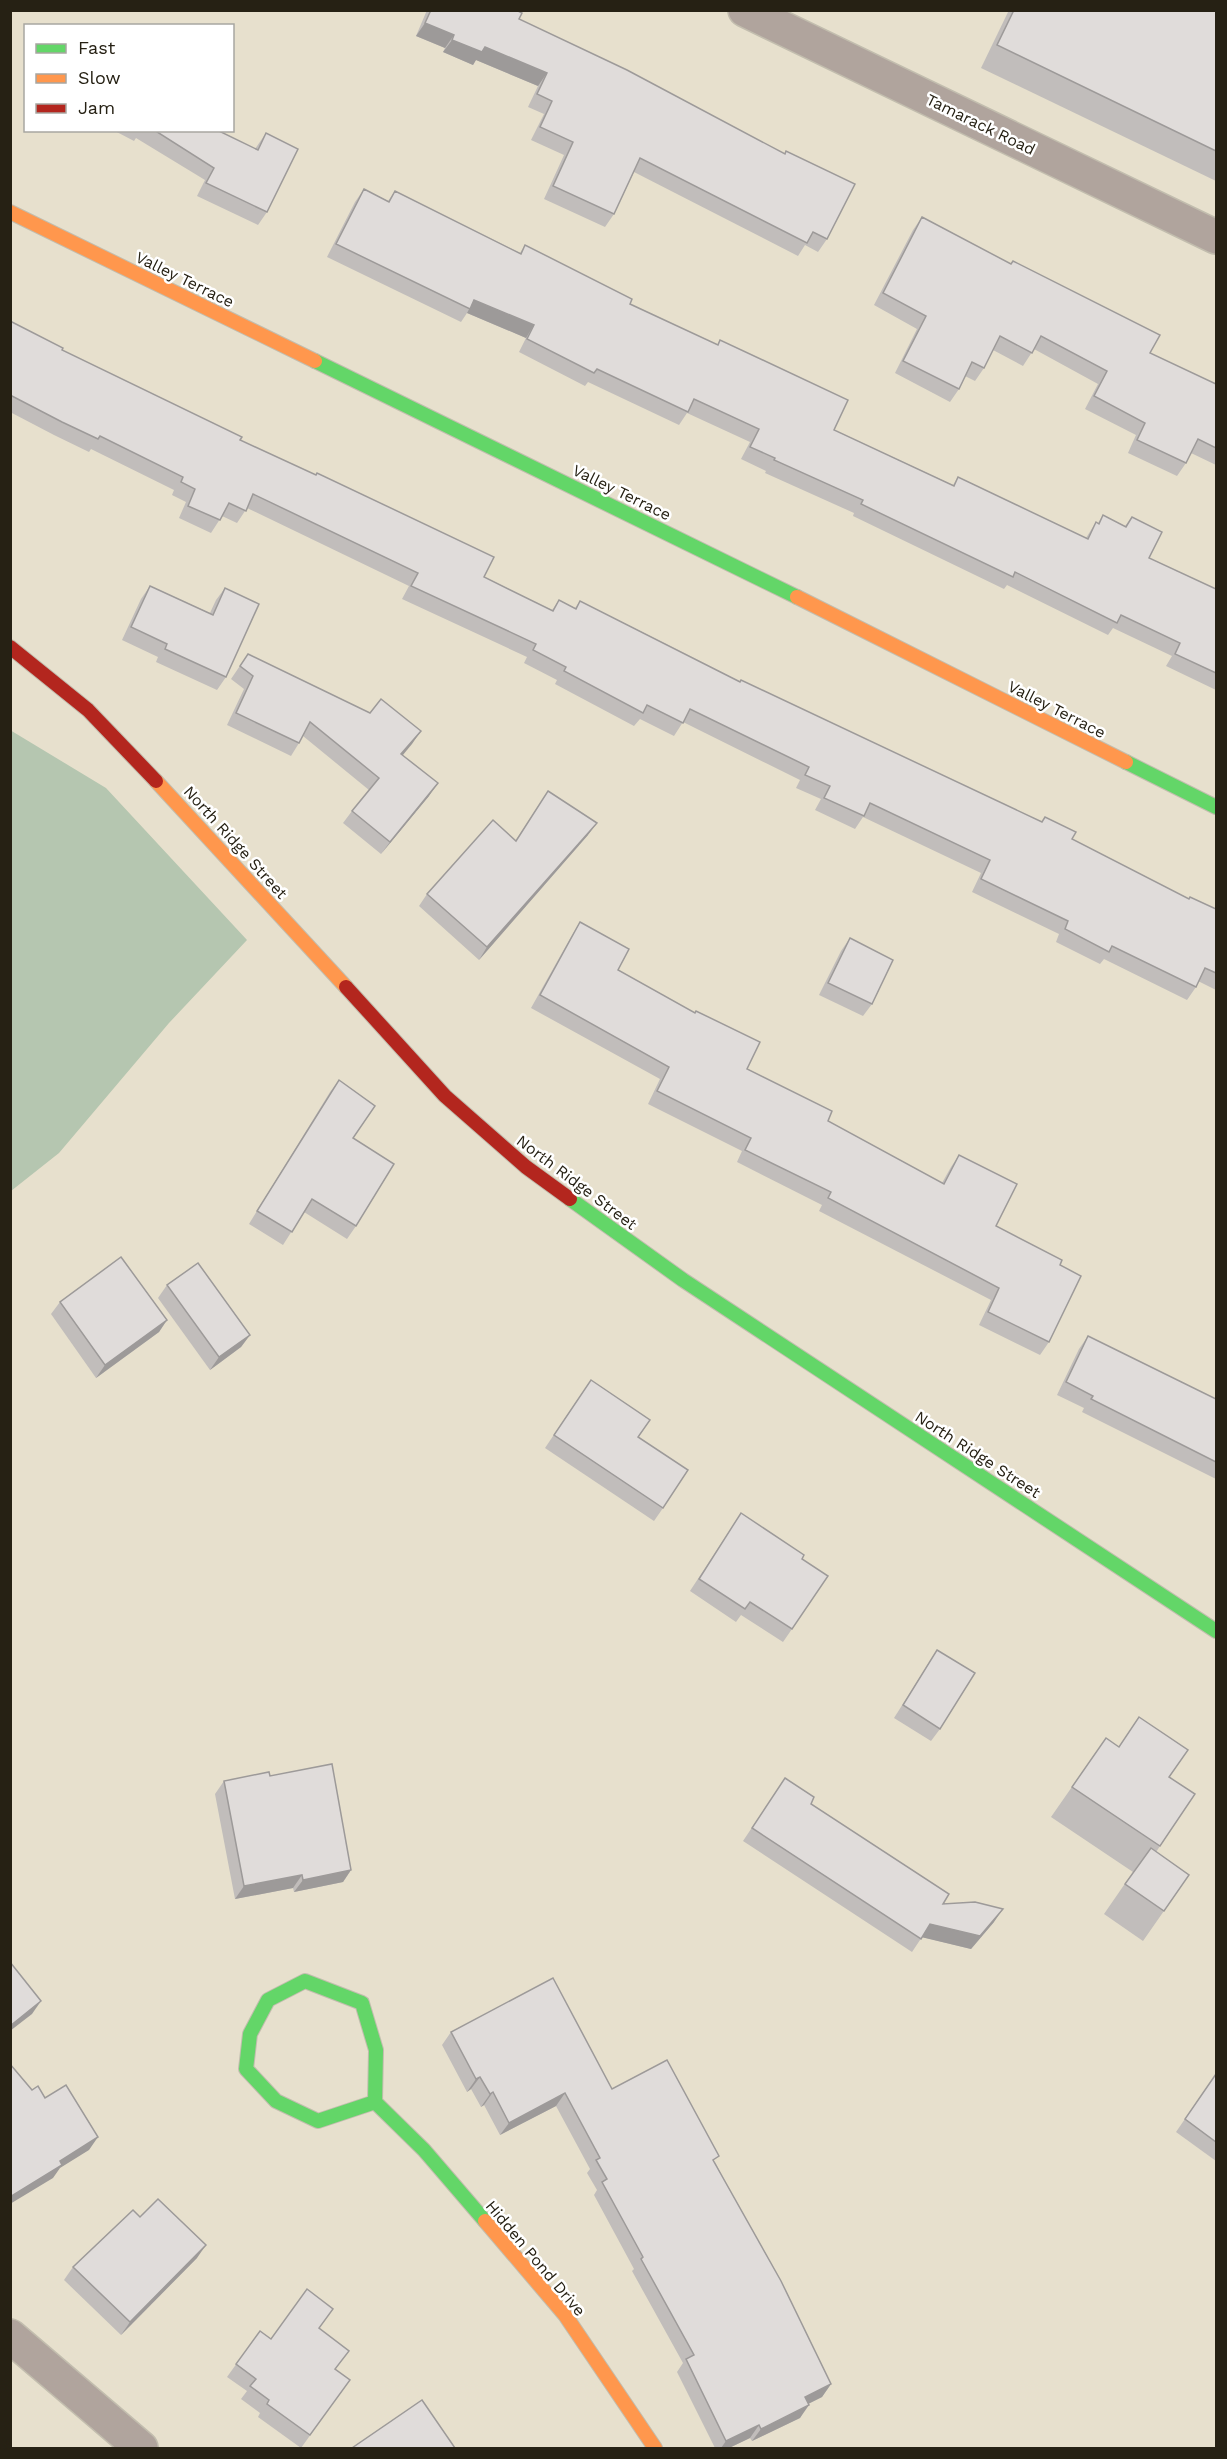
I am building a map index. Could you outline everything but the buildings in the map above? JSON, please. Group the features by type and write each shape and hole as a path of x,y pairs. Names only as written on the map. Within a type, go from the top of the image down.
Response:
{"street":[{"name":"Tamarack Road","path":"745,10 1216,237"},
{"name":"Valley Terrace","path":"10,212 667,532 1216,807"},
{"name":"North Ridge Street","path":"10,647 88,710 174,798 445,1096 525,1167 683,1280 1216,1632"},
{"path":"305,1981 362,2003 376,2050 375,2102 318,2121 276,2100 246,2069 250,2034 268,2000 305,1981"},
{"name":"Hidden Pond Drive","path":"375,2102 424,2150 565,2315 655,2448"},
{"path":"10,2336 141,2448"}],"green space":[{"path":"10,730 106,788 247,940 169,1023 59,1153 11,1191"}],"traffic: fast":[{"path":"315,361 797,597"},
{"path":"1126,762 1216,807"},
{"path":"570,1199 683,1280 1216,1631"},
{"path":"375,2102 318,2121 276,2101 246,2069 250,2034 268,2000 305,1981 362,2003 376,2050 375,2102 424,2150 485,2221"}],"traffic: slow":[{"path":"10,212 315,361"},
{"path":"797,597 1126,762"},
{"path":"156,781 346,987"},
{"path":"485,2221 565,2315 655,2448"}],"traffic: jam":[{"path":"10,647 88,710 156,781"},
{"path":"346,987 445,1096 526,1167 570,1199"}]}
